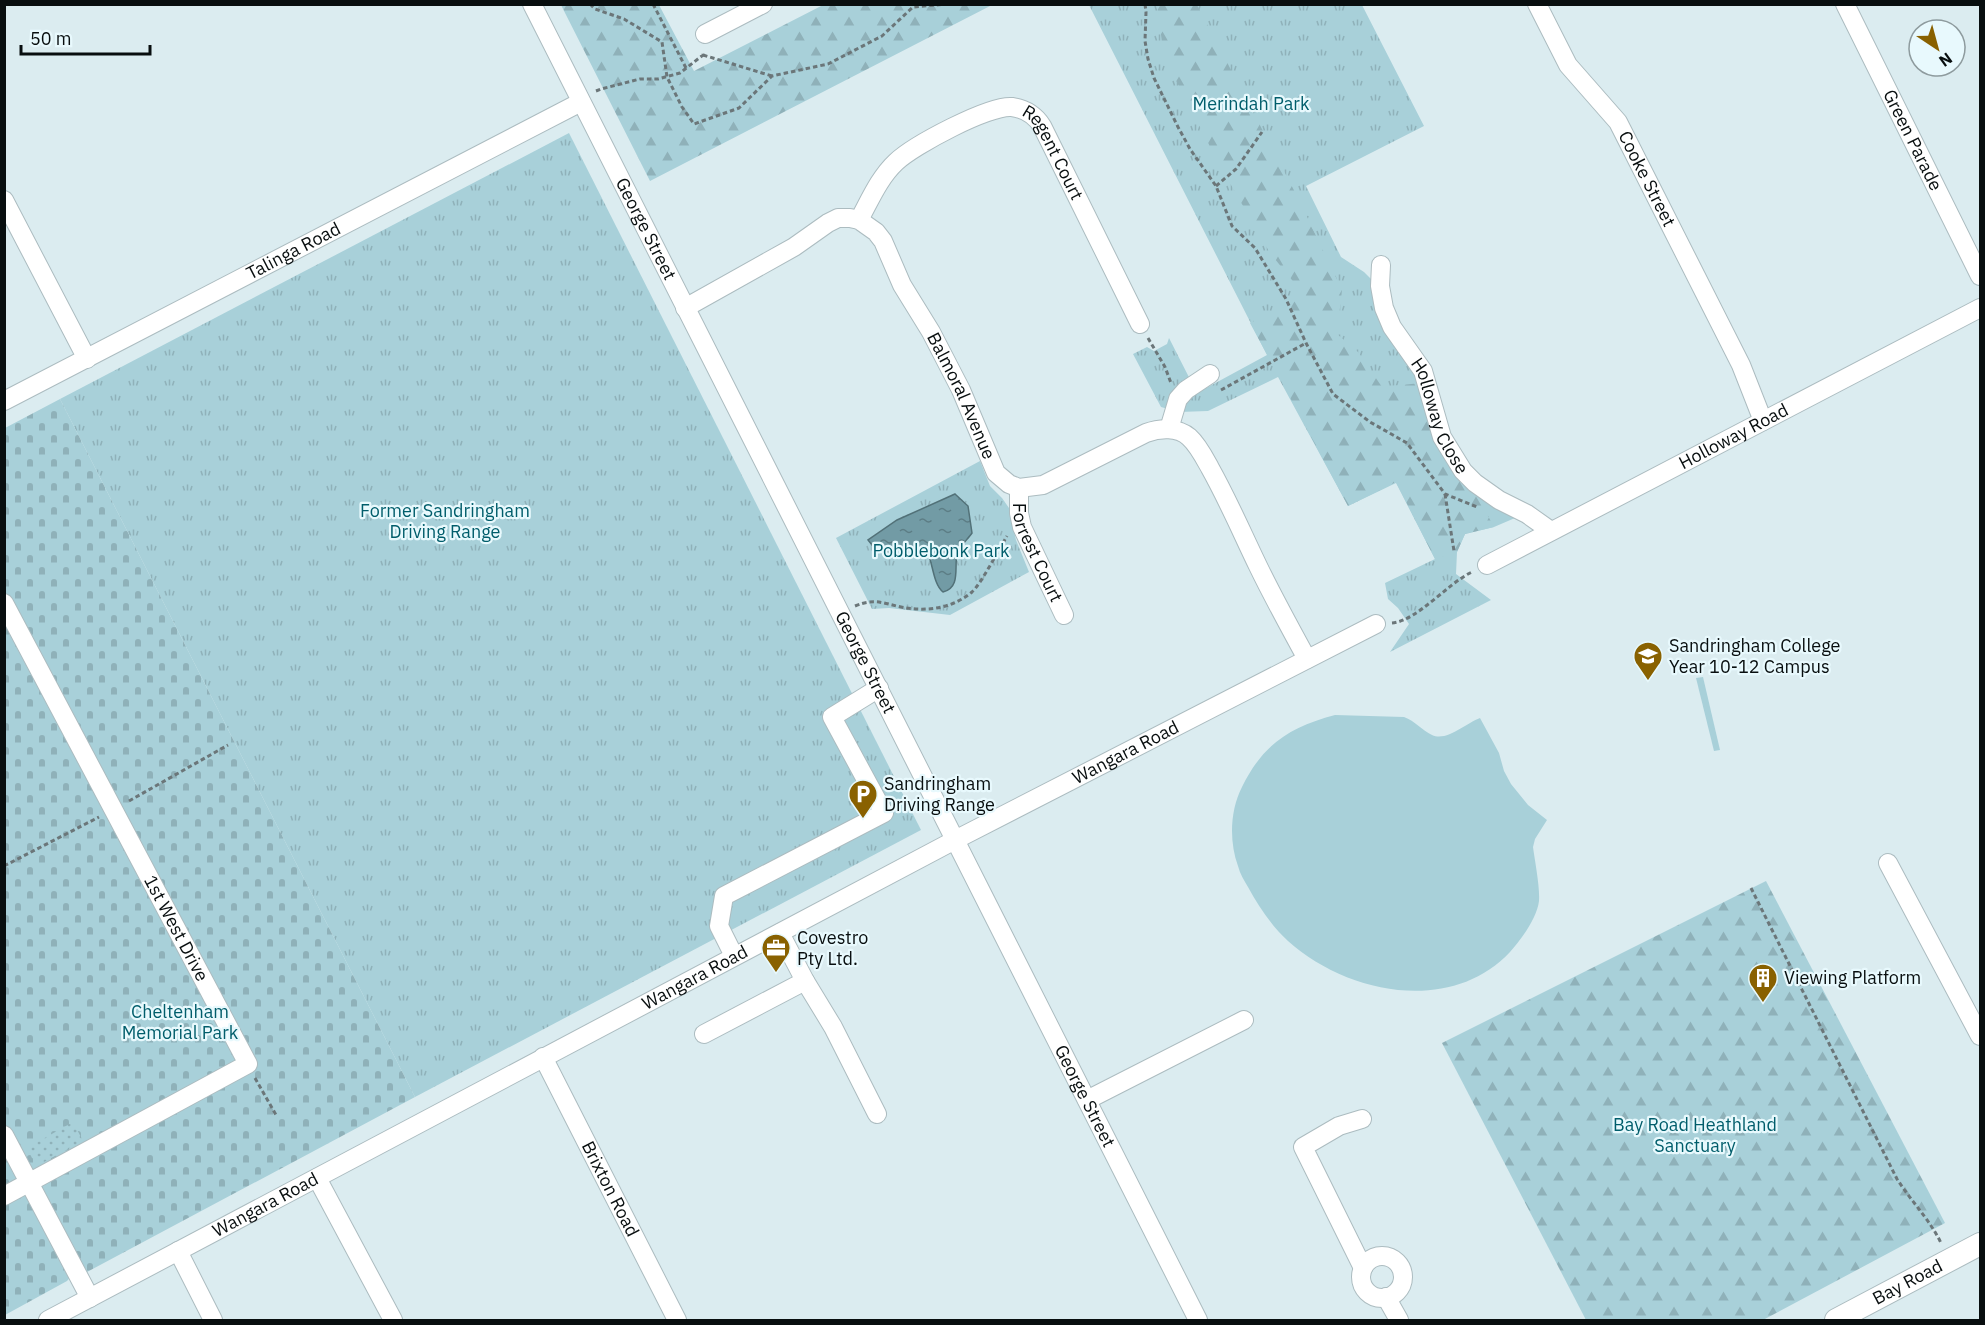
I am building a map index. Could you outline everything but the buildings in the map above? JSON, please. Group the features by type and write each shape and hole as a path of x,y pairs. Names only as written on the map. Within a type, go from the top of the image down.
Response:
{"main road":[{"name":"Bay Road","path":"1846,1318 1980,1244"}],"street":[{"name":"George Street","path":"532,4 1198,1320"},
{"path":"705,34 763,4"},
{"name":"Cooke Street","path":"1537,4 1568,65 1618,122 1768,418"},
{"name":"Green Parade","path":"1845,4 1980,276"},
{"name":"Talinga Road","path":"4,401 581,102"},
{"name":"Regent Court","path":"859,220 887,172 906,153 987,111 1011,107 1022,109 1038,119 1042,126 1140,324"},
{"path":"4,200 76,334 87,359"},
{"path":"686,308 794,247 828,223 838,218 859,220"},
{"name":"Balmoral Avenue","path":"859,220 876,232 883,241 902,285 931,332 961,390 992,466 1000,478 1019,488"},
{"name":"Holloway Close","path":"1380,265 1380,286 1384,308 1392,327 1423,371 1442,437 1463,471 1474,483 1551,531"},
{"name":"Holloway Road","path":"1487,565 1980,308"},
{"path":"1169,429 1178,399 1186,390 1210,374"},
{"path":"1019,488 1043,485 1154,430 1169,429 1188,436 1202,454 1228,500 1257,565 1307,659"},
{"name":"Forrest Court","path":"1019,488 1019,513 1022,526 1064,615"},
{"name":"1st West Drive","path":"4,603 248,1064"},
{"name":"Wangara Road","path":"48,1320 954,840 1376,624"},
{"path":"734,956 719,926 724,896 884,813 832,717 879,688"},
{"path":"1888,863 1980,1036"},
{"path":"780,933 833,1027 877,1114"},
{"path":"704,1034 805,981"},
{"path":"1087,1100 1244,1020"},
{"name":"Brixton Road","path":"543,1057 677,1320"},
{"path":"4,1196 248,1064"},
{"path":"1362,1119 1339,1126 1303,1147 1363,1268"},
{"path":"4,1135 90,1298"},
{"path":"317,1178 393,1320"},
{"path":"178,1251 213,1320"},
{"path":"1375,1257 1389,1257 1401,1269 1401,1283 1398,1290 1386,1297 1372,1295 1366,1291 1361,1282 1363,1268 1375,1257"},
{"path":"1386,1297 1399,1320"}],"path":[{"path":"591,4 595,9 624,19 662,42 667,77 682,107 694,124 739,108 772,76"},
{"path":"653,4 686,68"},
{"path":"703,55 772,76 828,64 882,36 912,6 948,4"},
{"path":"1144,4 1145,41 1154,78 1186,142 1216,186 1232,226 1256,248 1286,299 1306,343 1334,394 1370,422 1407,443 1445,494 1454,551"},
{"path":"581,102 601,88 680,73 703,55 705,34"},
{"path":"1216,186 1236,169 1262,132"},
{"path":"1140,324 1165,367 1178,399"},
{"path":"1220,390 1306,343"},
{"path":"1445,494 1484,510"},
{"path":"840,612 862,603 882,601 899,607 923,610 949,606 972,591 1007,536 1022,526"},
{"path":"1376,624 1396,623 1413,615 1467,574 1487,565"},
{"path":"4,866 114,809 228,745"},
{"path":"1751,888 1897,1179 1933,1230 1949,1261"},
{"path":"248,1064 276,1115"}],"green space":[{"path":"561,5 659,5 694,71 823,5 992,5 650,181"},
{"name":"Merindah Park","path":"1089,5 1362,5 1424,126 1306,186 1341,257 1372,280 1413,366 1441,454 1454,474 1474,492 1515,518 1494,527 1465,534 1457,552 1456,574 1491,600 1390,652 1409,624 1398,608 1388,599 1385,583 1435,559 1396,483 1348,506 1278,377 1208,411 1179,412 1161,407 1133,354 1147,347 1154,351 1167,344 1169,338 1197,393 1267,355"},
{"path":"1157,5 1197,5 1298,198 1342,290 1337,334 1358,352 1382,387 1421,383 1441,454 1454,474 1475,492 1494,527 1465,534 1457,552 1435,559 1396,482 1348,506 1250,323 1305,296 1270,253 1219,164 1164,57"},
{"name":"Former Sandringham Driving Range","path":"569,133 921,830 415,1097 60,399"},
{"name":"Cheltenham Memorial Park","path":"60,399 415,1097 87,1272 75,1272 67,1281 5,1315 5,428"},
{"name":"Pobblebonk Park","path":"980,461 990,486 1009,508 1016,540 1029,572 950,615 889,608 872,609 836,538"},
{"path":"1703,677 1720,750 1714,751 1696,678"},
{"path":"1335,715 1404,717 1428,733 1438,736 1450,734 1480,718 1499,753 1504,771 1511,784 1528,805 1547,820 1535,839 1533,847 1538,882 1538,908 1528,928 1510,952 1486,972 1459,984 1429,990 1399,990 1369,984 1339,974 1312,959 1288,941 1261,909 1242,877 1233,847 1232,826 1238,796 1250,772 1269,748 1280,739 1304,725"},
{"name":"Bay Road Heathland Sanctuary","path":"1766,881 1945,1223 1763,1320 1586,1320 1442,1043"},
{"path":"73,1122 83,1141 42,1163 32,1158 27,1148"}],"water":[{"path":"955,494 968,506 972,533 957,554 955,582 949,590 943,592 935,579 927,551 902,547 889,552 876,550 868,540 897,520"}],"place":[{"name":"Sandringham College Year 10-12 Campus","path":"1648,682"},
{"name":"Sandringham Driving Range","path":"863,820"},
{"name":"Covestro Pty Ltd.","path":"776,974"},
{"name":"Viewing Platform","path":"1763,1004"}]}
